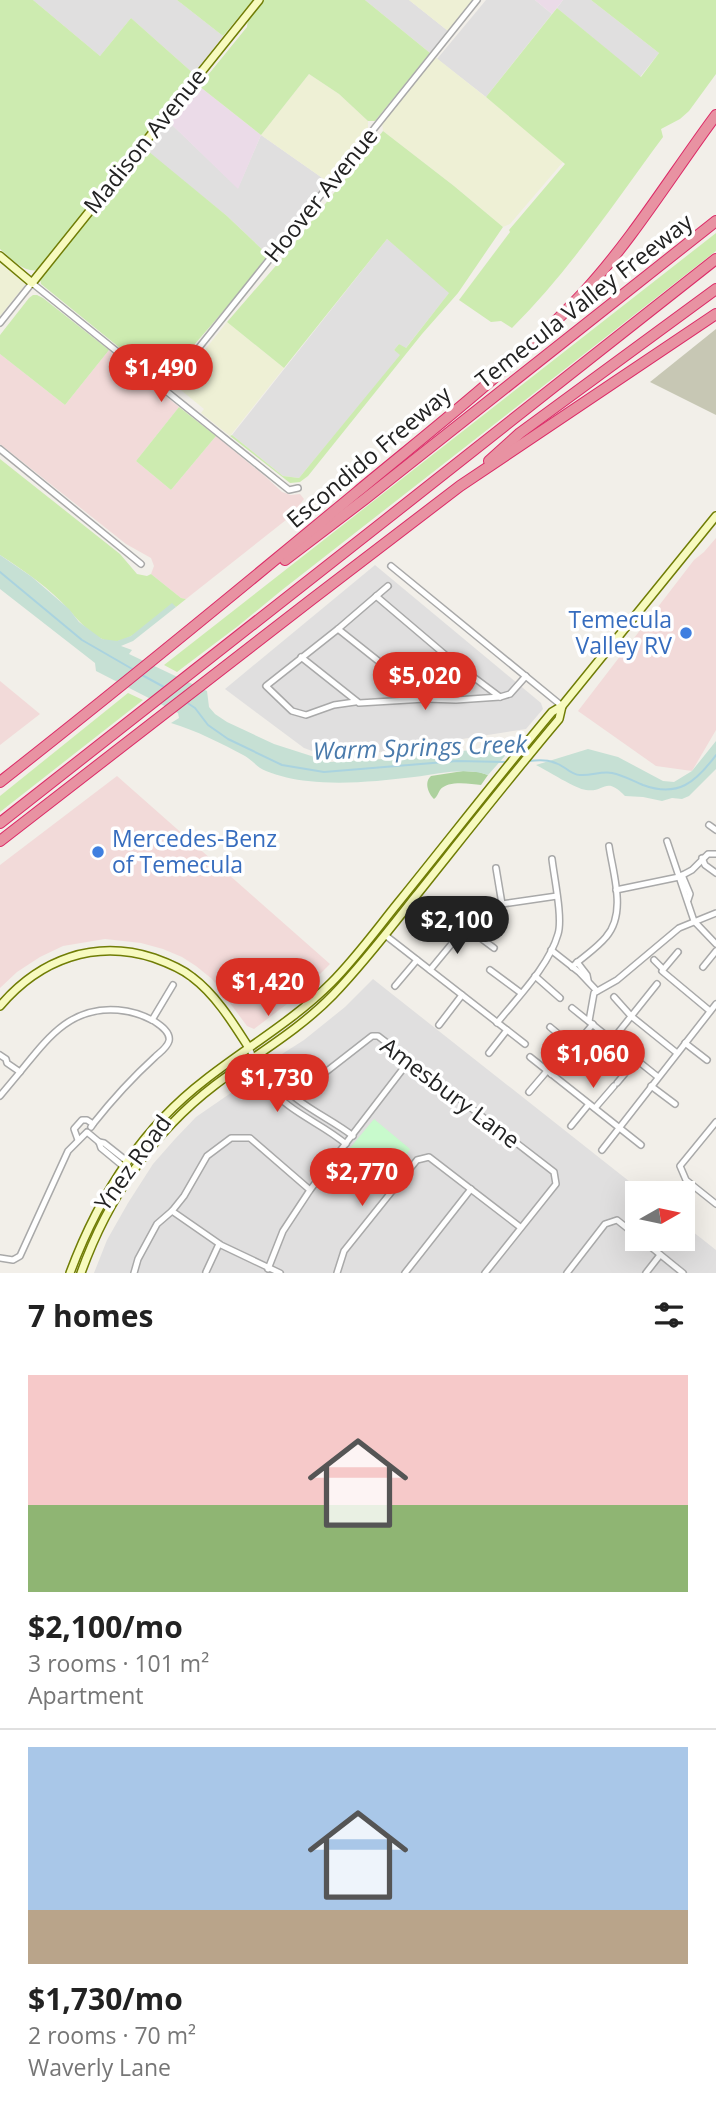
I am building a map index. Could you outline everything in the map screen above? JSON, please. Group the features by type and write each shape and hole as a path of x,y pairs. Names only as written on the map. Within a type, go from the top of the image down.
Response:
{"highway":[{"name":"Escondido Freeway","path":"0,782 176,642 487,384 542,335 615,256 716,115"},
{"name":"Temecula Valley Freeway","path":"176,642 365,499 716,221"},
{"path":"0,823 254,626 391,514 716,259"},
{"path":"636,322 716,267"},
{"path":"460,486 520,433 716,289"},
{"path":"0,841 460,486 716,314"}],"main road":[{"name":"Madison Avenue","path":"32,283 259,0"},
{"path":"0,256 32,283"},
{"path":"562,706 716,516"},
{"name":"Ynez Road","path":"70,1273 87,1230 126,1164 178,1103 203,1081 303,1009 349,963 552,712 562,706"},
{"name":"Ynez Road","path":"81,1273 108,1211 135,1169 163,1133 206,1092 303,1022 332,996 559,719 562,706"},
{"path":"409,890 416,895"},
{"path":"0,1006 31,976 50,965 87,952 130,951 166,962 193,978 224,1011 248,1048"},
{"path":"108,1211 109,1201 128,1171 126,1164"}],"street":[{"name":"Hoover Avenue","path":"165,390 477,0"},
{"path":"0,323 32,283 289,490 298,488"},
{"path":"0,449 141,564"},
{"path":"391,566 562,706"},
{"path":"388,586 266,686 292,711 306,715 334,705 355,702 456,700 500,696 510,694 526,676"},
{"path":"376,596 456,664 500,696"},
{"path":"338,629 426,699"},
{"path":"301,657 355,702"},
{"path":"709,825 716,830"},
{"path":"667,841 694,921 716,944"},
{"path":"575,964 606,937 615,923 616,890 608,846"},
{"path":"616,890 681,876 692,870 708,854 716,854"},
{"path":"702,858 705,865 716,873"},
{"path":"497,1023 535,976 559,932 552,859"},
{"path":"496,869 502,904"},
{"path":"430,970 478,912 502,904 557,896"},
{"path":"436,905 494,948"},
{"path":"595,992 617,979 679,928 716,913"},
{"path":"384,935 525,1044"},
{"path":"529,1092 573,1049 591,1022 595,992 575,964 551,950"},
{"path":"702,967 716,951"},
{"path":"663,969 678,952"},
{"path":"395,986 418,960"},
{"path":"654,960 662,971 710,1011"},
{"path":"490,970 521,993"},
{"path":"535,976 560,998"},
{"path":"612,1039 657,984"},
{"path":"152,1020 173,985"},
{"path":"439,1025 462,995"},
{"path":"614,997 631,1016 677,1053"},
{"path":"602,1150 716,1004"},
{"path":"572,1008 658,1077"},
{"path":"0,1096 41,1046 73,1018 104,1009 127,1011 152,1020 169,1035 169,1042 163,1049 125,1084 87,1132 68,1151 20,1256 13,1260 0,1258"},
{"path":"550,1027 591,1067"},
{"path":"489,1053 507,1030"},
{"name":"Amesbury Lane","path":"313,1082 372,1036 384,1039 554,1172 556,1184 520,1227"},
{"path":"685,1043 707,1060"},
{"path":"248,1048 257,1070 284,1103 346,1144"},
{"path":"0,1055 6,1059 3,1062 20,1072"},
{"path":"530,1057 642,1145"},
{"path":"254,1058 264,1064 282,1087 300,1102 353,1136"},
{"path":"595,1108 637,1059"},
{"path":"268,1269 283,1231 310,1190 409,1061"},
{"path":"652,1086 675,1104"},
{"path":"571,1126 589,1104"},
{"path":"78,1140 74,1129 79,1122 87,1120 93,1124"},
{"path":"716,1122 680,1166 686,1180 716,1204"},
{"path":"87,1132 104,1143 126,1164"},
{"path":"134,1273 138,1259 158,1224 184,1196 207,1156 230,1138 250,1138 310,1190"},
{"path":"337,1273 344,1251 417,1160 429,1157 520,1227 485,1273"},
{"path":"405,1273 471,1189"},
{"path":"172,1212 219,1244 281,1273"},
{"path":"567,1273 605,1224 617,1220 625,1226"},
{"path":"206,1272 219,1244"},
{"path":"655,1251 683,1273"},
{"path":"646,1273 660,1255"}],"shaded area":[{"path":"33,0 177,0 223,36 194,74 131,18 100,56"},
{"path":"365,0 409,0 448,31 430,53"},
{"path":"409,0 473,0 448,31"},
{"path":"486,0 535,0 552,14 486,97 437,59"},
{"path":"535,0 563,0 552,14"},
{"path":"563,0 591,0 659,53 640,77 557,8"},
{"path":"434,56 563,162 510,224 503,227 383,131 382,123"},
{"path":"309,74 339,94 368,121 368,132 328,182 261,135"},
{"path":"199,86 261,135 238,189 168,121 191,96 197,96 200,92"},
{"path":"168,121 238,188 261,135 328,182 268,255 227,216 145,150"},
{"path":"387,239 450,292 405,349 399,344 394,350 401,355 299,478 283,476 232,435"},
{"path":"0,259 24,280 25,285 0,316"},
{"path":"227,322 284,368 230,436 201,413 204,409 176,386"},
{"path":"716,329 716,415 650,382"},
{"path":"109,350 179,407 136,461 171,490 216,436 282,492 300,494 304,499 291,516 186,599 151,574 154,566 151,558 126,544 0,444 0,354 65,405"},
{"path":"716,538 716,730 692,771 656,766 578,711 694,560"},
{"path":"0,555 32,577 69,609 79,622 102,639 117,641 131,636 172,603 176,607 133,641 121,646 132,650 129,654 207,691 209,707 215,714 274,744 330,762 513,747 488,775 461,771 334,783 298,780 271,773 228,747 171,723 179,718 178,713 96,671 95,663 0,589"},
{"path":"375,565 541,703 543,709 526,729 334,759 304,748 225,689"},
{"path":"0,681 40,714 0,745"},
{"path":"716,741 716,769 689,796 682,799 662,801 625,796 609,786 592,790 581,789 536,765 588,749 618,757 663,781 674,782 692,771"},
{"path":"117,776 330,964 299,995 254,1029 247,1026 212,979 196,966 163,949 141,943 105,939 63,946 17,972 0,988 0,865"},
{"path":"373,979 629,1181 625,1181 625,1251 695,1251 695,1233 716,1250 716,1273 94,1273 107,1240 128,1203 153,1164 175,1139 196,1117 241,1086 249,1085 278,1066 278,1059 282,1054 345,1007"}],"green space":[{"path":"0,0 33,0 100,56 131,18 194,74 38,270 22,267 0,249"},
{"path":"177,0 253,0 223,36"},
{"path":"263,0 365,0 430,53 375,121 368,121 339,94 309,74 261,135 199,86 247,27 248,19"},
{"path":"591,0 716,0 716,74 689,111 661,129 663,137 591,235 553,283 512,328 501,321 491,322 459,300 509,230 565,164 486,97 557,8 641,77 659,53"},
{"path":"383,131 503,227 458,293 308,476 300,482 290,483 230,436 283,476 299,478 400,355 394,350 399,344 406,348 449,293 387,239 284,368 227,322 280,261"},
{"path":"142,150 148,151 227,216 268,255 169,374 157,378 41,284 40,279"},
{"path":"716,233 716,251 238,626 177,672 164,665"},
{"path":"33,295 43,298 109,350 65,405 0,354 0,335"},
{"path":"179,407 216,436 171,490 136,461"},
{"path":"0,459 120,554 137,574 151,574 186,599 176,607 172,604 140,631 125,639 108,641 93,633 45,587 0,555"},
{"path":"128,693 143,700 0,812 0,796"},
{"path":"463,771 488,775 481,785 448,785 440,790 434,799 428,788 431,776"},
{"path":"374,1119 410,1149 399,1169 380,1192 340,1160"}],"waterway":[{"name":"Warm Springs Creek","path":"0,572 82,640 134,670"},
{"name":"Warm Springs Creek","path":"142,675 164,687"},
{"name":"Warm Springs Creek","path":"186,702 195,708 208,725 228,739 282,765 324,772 457,761 506,762"},
{"name":"Warm Springs Creek","path":"529,761 552,762 578,775 612,773 655,789 666,790 693,780 716,755"}],"place":[{"name":"Temecula Valley RV","path":"686,633"},
{"name":"Mercedes-Benz of Temecula","path":"98,852"}]}
